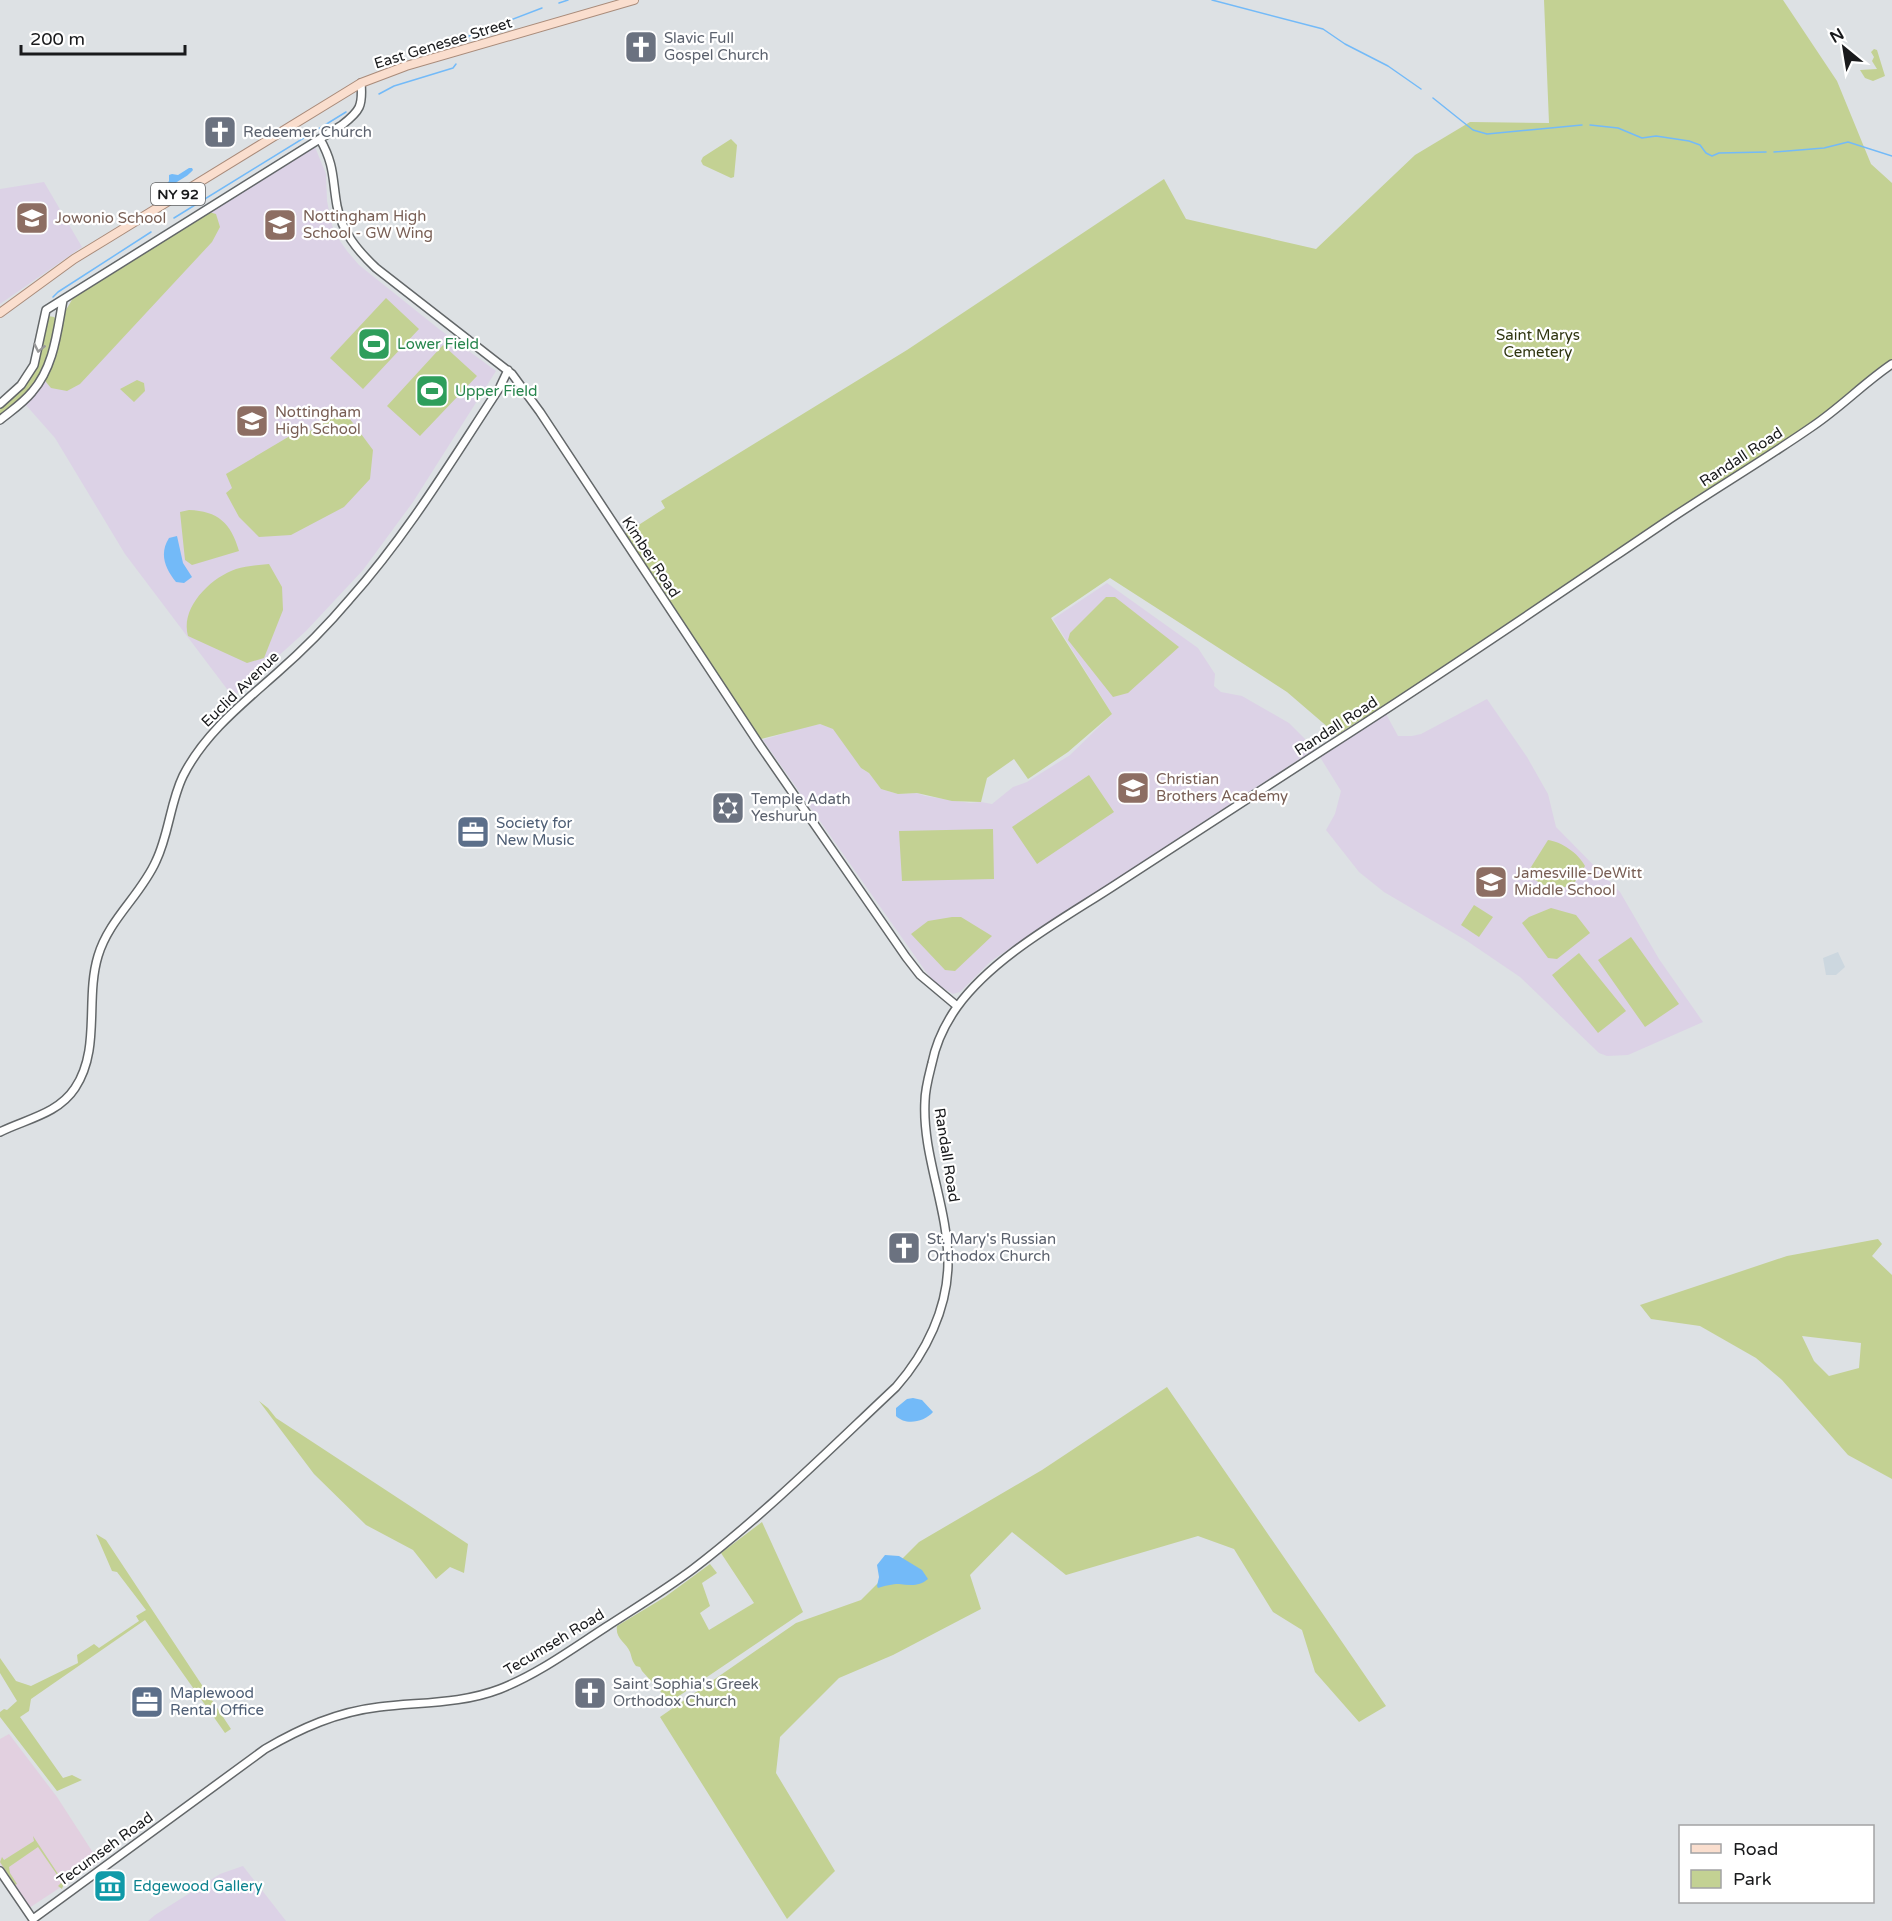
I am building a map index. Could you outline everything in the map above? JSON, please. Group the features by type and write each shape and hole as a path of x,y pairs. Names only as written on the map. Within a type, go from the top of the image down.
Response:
{"main road":[{"name":"East Genesee Street","path":"0,313 74,259 154,208 361,83 406,66 633,0"}],"street":[{"path":"0,404 29,375 39,353 46,310 351,119 359,110 362,98 361,83"},
{"name":"Kimber Road","path":"320,139 333,169 337,207 350,240 376,268 508,370 540,412 759,744 906,957 920,975 957,1006"},
{"path":"0,420 30,394 48,367 63,300"},
{"name":"Randall Road","path":"948,1262 945,1225 927,1135 925,1102 934,1052 948,1021 957,1006 991,969 1053,925 1467,657 1666,521 1780,448 1817,423 1892,364"},
{"name":"Euclid Avenue","path":"0,1132 58,1106 72,1093 81,1079 90,1050 92,984 98,956 105,937 139,891 156,863 180,784 188,767 208,738 228,716 313,639 383,562 432,494 500,387 508,370"},
{"name":"Tecumseh Road","path":"33,1920 265,1749 288,1736 317,1722 351,1712 378,1707 448,1702 497,1690 540,1669 663,1591 739,1532 842,1438 909,1372 924,1348 939,1314 948,1262"},
{"path":"0,1871 33,1920"}],"shaded area":[{"name":"Nottingham High School","path":"315,147 326,174 327,201 332,225 347,251 359,265 496,371 413,502 363,570 306,631 233,697 125,554 55,438 25,404 41,388 46,378 66,310 73,298"},
{"name":"Jowonio School","path":"44,182 82,247 0,304 0,189"},
{"name":"Christian Brothers Academy","path":"1107,583 1198,648 1215,674 1214,686 1221,692 1242,696 1289,723 1315,749 991,961 960,992 953,994 937,984 926,972 763,740 820,724 834,729 861,768 869,773 881,789 898,794 917,793 970,803 992,804 1013,787 1027,782 1070,755 1112,714 1053,619"},
{"name":"Jamesville-DeWitt Middle School","path":"1487,699 1527,757 1548,794 1556,827 1620,892 1659,959 1703,1022 1628,1055 1607,1056 1599,1053 1520,977 1467,941 1384,892 1359,872 1326,830 1335,814 1341,791 1320,757 1386,714 1398,736 1412,736 1421,734"},
{"path":"1838,952 1845,967 1836,975 1826,975 1823,958"},
{"path":"9,1734 57,1797 99,1862 29,1908 0,1864 0,1739"},
{"path":"243,1866 286,1921 148,1921 220,1874"}],"green space":[{"name":"Saint Marys Cemetery","path":"1544,0 1783,0 1837,81 1871,164 1892,183 1892,364 1834,410 1367,722 1363,718 1337,735 1287,692 1110,578 1051,618 1112,714 1068,752 1028,779 1014,759 987,778 981,802 952,801 917,793 898,794 881,789 869,773 861,768 833,729 820,724 761,739 623,535 665,508 661,501 907,350 1164,179 1186,219 1316,249 1415,155 1470,122 1549,123"},
{"path":"1874,49 1877,50 1885,76 1873,81 1865,78 1860,70 1877,69 1872,61 1874,57 1871,52"},
{"path":"731,139 737,145 734,177 731,178 703,165 701,161 703,157"},
{"path":"209,212 216,214 220,227 212,242 80,384 67,391 51,388 46,378 66,310 73,298"},
{"name":"Lower Field","path":"386,298 419,329 363,389 330,358"},
{"path":"48,316 56,319 45,364 33,384 0,417 0,407 35,370 42,349"},
{"name":"Upper Field","path":"443,345 477,376 420,436 387,406"},
{"path":"137,380 144,383 145,391 134,402 120,389"},
{"path":"344,411 373,450 370,479 344,507 291,535 259,537 239,517 226,493 232,488 226,474 305,427 310,431"},
{"path":"189,510 208,513 222,520 232,533 239,551 192,565 185,560 180,512"},
{"path":"269,564 282,587 283,610 264,658 247,663 188,636 188,615 199,595 216,579 236,569"},
{"path":"1106,597 1115,597 1179,647 1128,693 1113,697 1068,640 1070,633"},
{"path":"1089,775 1114,812 1037,864 1012,827"},
{"path":"993,829 994,879 902,881 899,831"},
{"path":"1548,840 1569,849 1585,866 1573,885 1553,890 1526,875"},
{"path":"1474,905 1493,917 1479,937 1461,925"},
{"path":"1551,908 1576,915 1590,933 1557,959 1548,958 1522,923 1529,917"},
{"path":"961,917 992,936 955,971 945,970 911,934 928,921"},
{"path":"1631,937 1679,1004 1645,1027 1598,960"},
{"path":"1579,953 1626,1011 1598,1033 1552,975"},
{"path":"1878,1239 1882,1244 1872,1256 1892,1275 1892,1479 1848,1455 1782,1380 1756,1358 1700,1326 1651,1319 1640,1305 1787,1256","holes":["1802,1336 1861,1343 1859,1368 1829,1376 1814,1361"]},
{"path":"1167,1387 1386,1706 1359,1722 1315,1672 1302,1630 1273,1612 1234,1549 1198,1536 1066,1575 1012,1532 970,1575 981,1609 893,1655 839,1678 780,1737 776,1773 835,1871 787,1919 660,1717 796,1623 861,1600 919,1542 1042,1470"},
{"path":"259,1401 276,1418 468,1544 464,1573 450,1567 436,1579 413,1550 366,1525 314,1474"},
{"path":"762,1522 803,1612 670,1702 640,1667 636,1666 618,1634 617,1626 665,1597 710,1564 717,1573 702,1583 710,1606 700,1613 709,1630 754,1603 721,1553"},
{"path":"96,1534 106,1540 231,1729 225,1733 145,1620 31,1699 29,1711 20,1717 63,1778 72,1775 82,1780 57,1791 0,1717 0,1712 7,1710 17,1701 0,1673 0,1658 16,1681 31,1686 78,1663 77,1655 94,1644 99,1648 139,1621 136,1616 146,1610 117,1572 112,1571"},
{"path":"33,1836 64,1883 62,1889 58,1886 62,1882 38,1847 9,1867 17,1884 15,1885 0,1862 2,1857 4,1860 34,1841"}],"water":[{"path":"189,168 193,170 189,174 168,190 163,189 169,181 169,175 178,175"},
{"path":"177,536 183,563 192,577 184,583 176,582 169,571 164,555 169,538"},
{"path":"907,1399 922,1400 933,1412 915,1422 905,1421 896,1416 896,1408"},
{"path":"885,1555 899,1556 922,1570 928,1579 918,1584 897,1584 878,1588 877,1565"}],"waterway":[{"path":"559,3 568,0"},
{"path":"1212,0 1323,29 1345,44 1388,66 1421,89"},
{"path":"465,40 469,36 542,8"},
{"path":"379,94 394,86 453,68 456,64"},
{"path":"1433,98 1473,130 1487,134 1582,125"},
{"path":"174,218 346,112"},
{"path":"1590,125 1618,128 1642,138 1656,136 1689,141 1700,145 1706,153 1712,156 1719,153 1766,152"},
{"path":"1774,152 1824,148 1848,142 1892,156"},
{"path":"53,297 151,232"}],"place":[{"name":"Slavic Full Gospel Church","path":"641,47"},
{"name":"Redeemer Church","path":"220,132"},
{"name":"Jowonio School","path":"32,218"},
{"name":"Nottingham High School - GW Wing","path":"280,225"},
{"name":"Lower Field","path":"374,344"},
{"name":"Upper Field","path":"432,391"},
{"name":"Nottingham High School","path":"252,421"},
{"name":"Christian Brothers Academy","path":"1133,788"},
{"name":"Temple Adath Yeshurun","path":"728,808"},
{"name":"Society for New Music","path":"473,832"},
{"name":"Jamesville-DeWitt Middle School","path":"1491,882"},
{"name":"St. Mary's Russian Orthodox Church","path":"904,1248"},
{"name":"Saint Sophia's Greek Orthodox Church","path":"590,1693"},
{"name":"Maplewood Rental Office","path":"147,1702"},
{"name":"Edgewood Gallery","path":"110,1886"}]}
